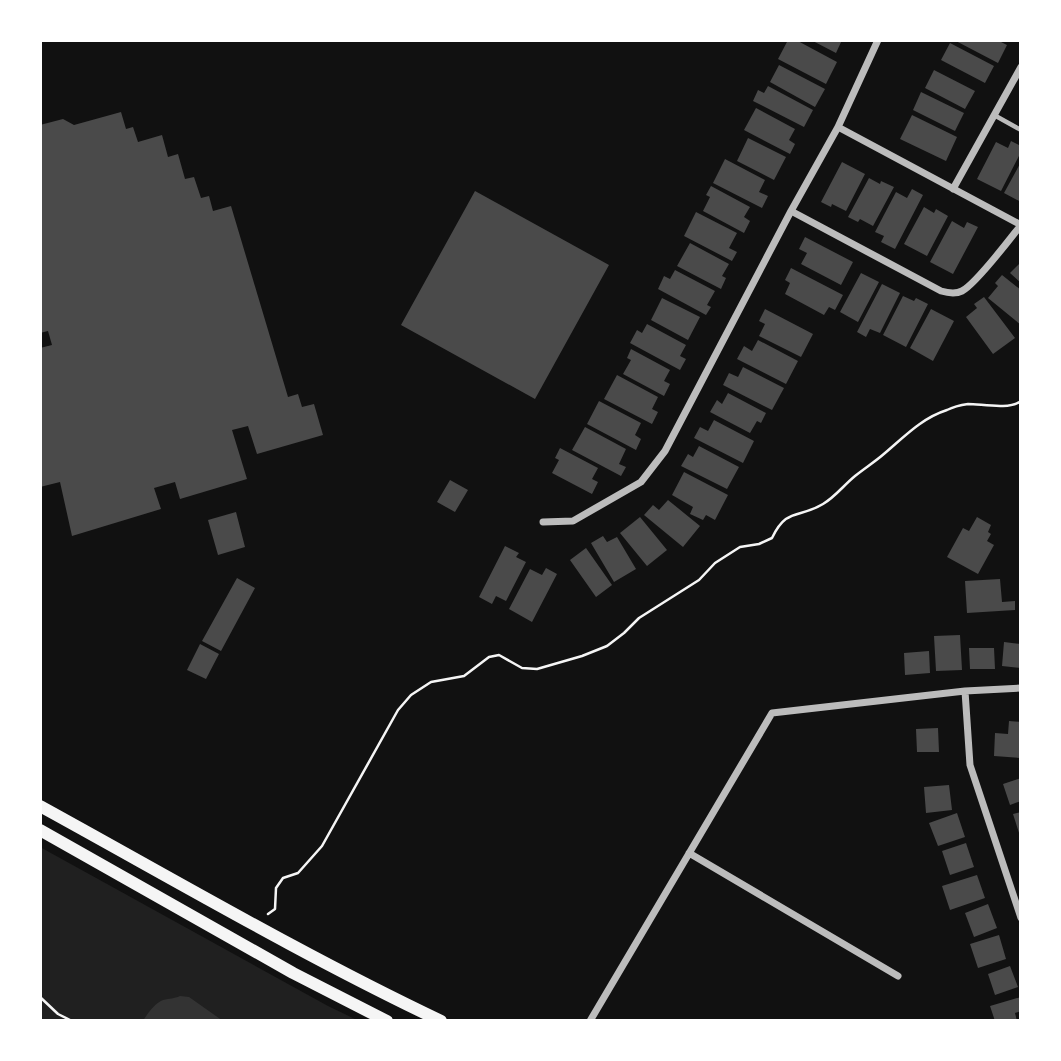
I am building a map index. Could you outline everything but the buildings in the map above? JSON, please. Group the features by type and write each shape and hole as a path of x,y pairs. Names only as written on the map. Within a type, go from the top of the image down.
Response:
{"main road":[{"path":"40,806 309,955 441,1021"},
{"path":"40,831 293,973 387,1021"}],"street":[{"path":"543,522 573,522 641,482 665,450 838,127 878,40"},
{"path":"953,189 1021,67"},
{"path":"791,211 949,293 961,292 971,285 1021,225 838,127"},
{"path":"590,1021 772,713 965,691 1021,688"},
{"path":"965,691 970,765 1021,918"},
{"path":"689,853 898,976"}],"lane":[{"path":"994,115 1021,130"}],"path":[{"path":"268,914 275,909 276,888 283,878 298,873 322,846 398,710 411,695 431,682 464,676 489,657 499,655 522,668 537,669 607,646 639,618 699,580 715,563 740,547 759,544 772,538 778,526 790,515 808,512 825,503 922,422 965,404 1000,405 1017,404 1021,401"},
{"path":"40,997 58,1014 72,1021"}],"shaded area":[{"path":"40,847 328,1006 359,1021 40,1021"},
{"path":"180,996 189,997 223,1021 143,1021 160,1001"}]}
